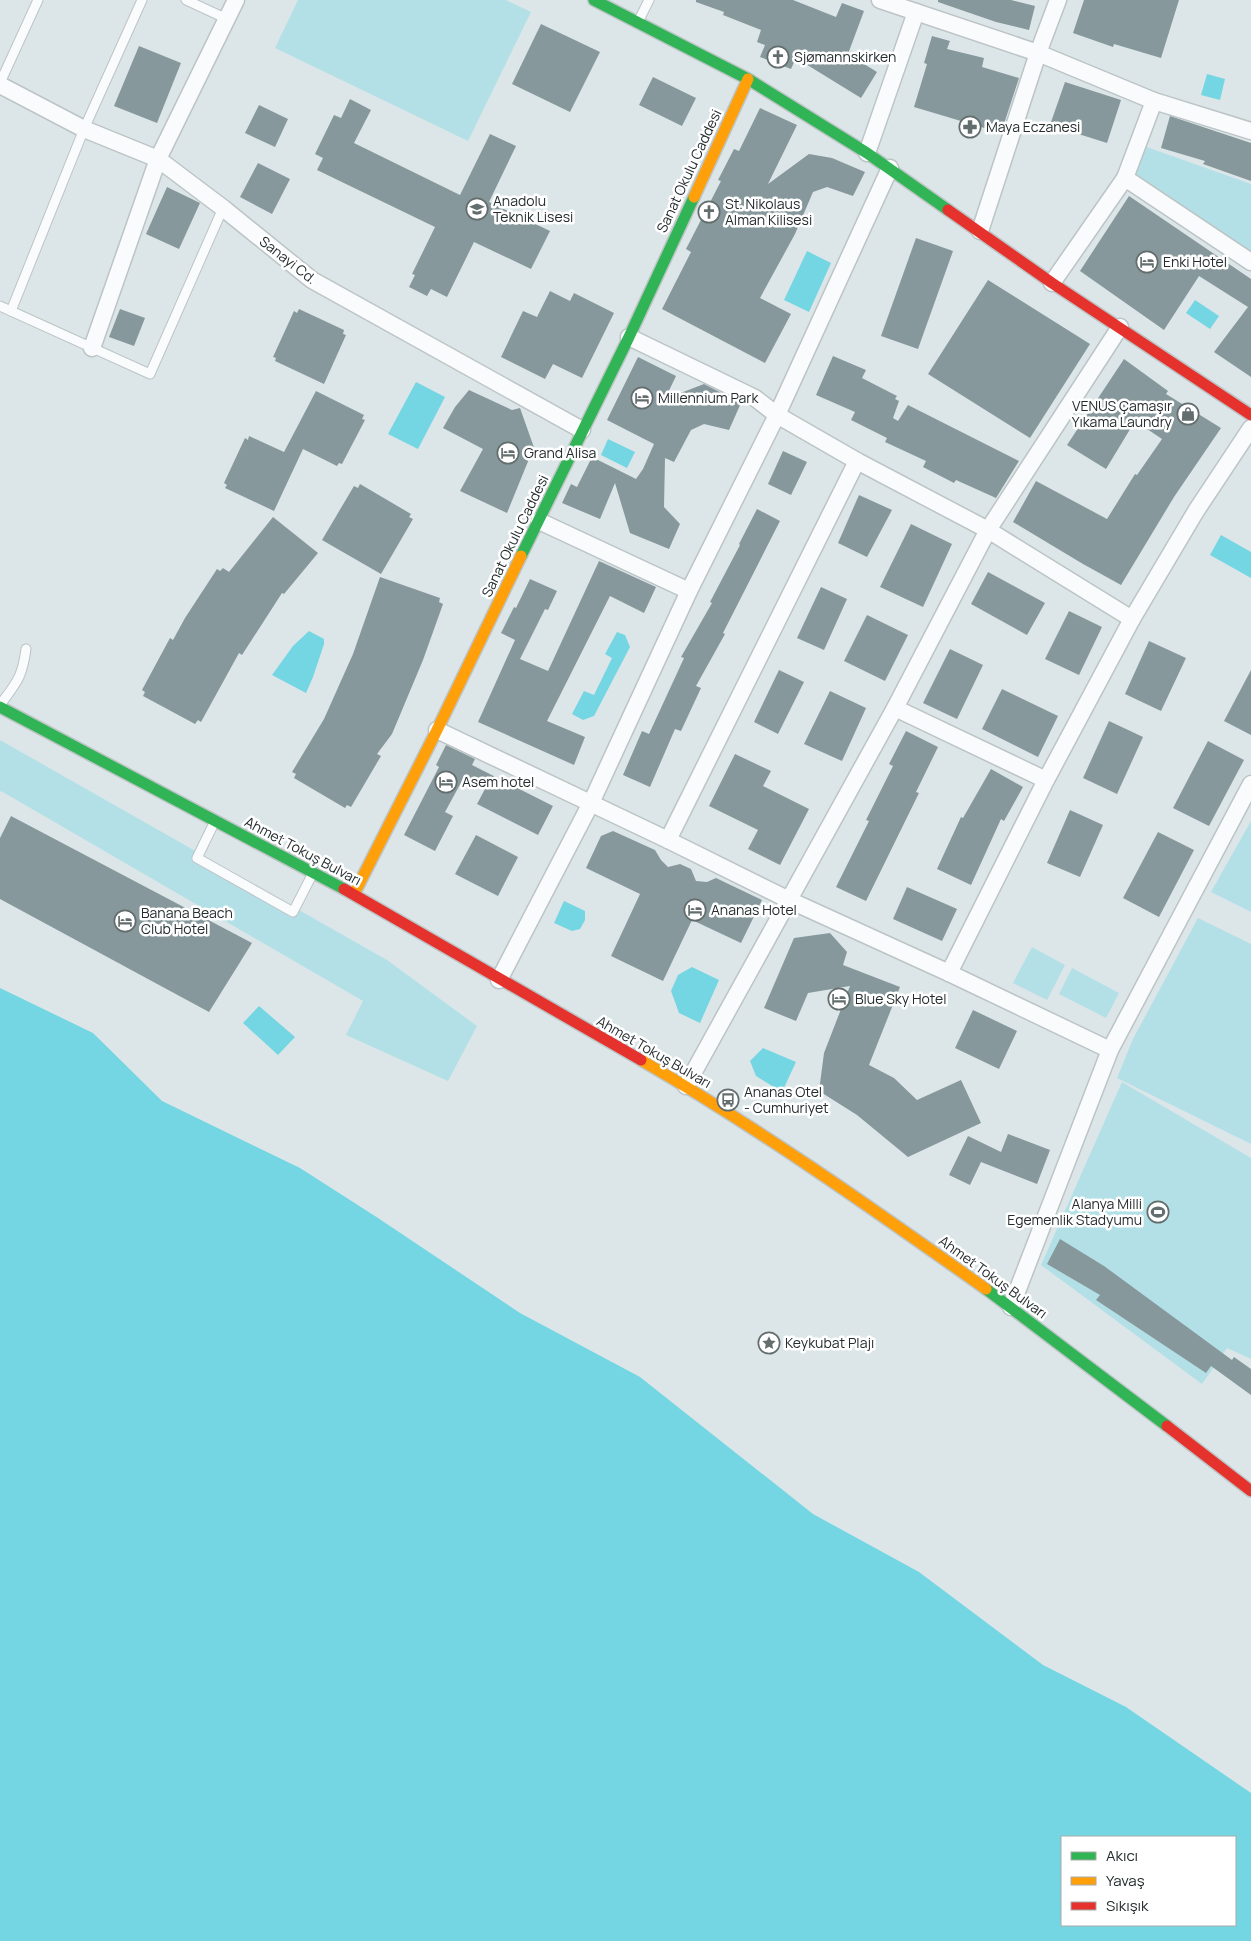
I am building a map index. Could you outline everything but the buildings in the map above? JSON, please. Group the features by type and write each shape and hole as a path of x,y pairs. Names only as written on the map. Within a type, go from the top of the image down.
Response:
{"street":[{"path":"92,348 158,159 236,0"},
{"path":"594,0 748,79 867,153 1052,283 1251,415"},
{"path":"880,0 1038,53 1154,101 1251,131"},
{"path":"980,232 1038,53 1058,0"},
{"path":"867,153 916,12"},
{"name":"Sanat Okulu Caddesi","path":"354,894 437,730 629,337 748,79"},
{"name":"Sanayi Cd.","path":"0,84 84,129 158,159 223,208 312,280 582,430"},
{"path":"1052,283 1125,178 1154,101"},
{"path":"499,980 591,803 688,590 777,415 890,168"},
{"path":"1125,178 1251,262"},
{"path":"686,1086 895,708 988,530 1120,327"},
{"path":"629,337 755,398 777,415 857,461 988,530 1132,619"},
{"path":"949,973 1046,780 1132,619 1196,511 1251,428"},
{"path":"668,840 857,461"},
{"path":"539,521 688,590"},
{"name":"Ahmet Tokuş Bulvarı","path":"0,706 354,894 499,980 686,1086 856,1197 1011,1307 1251,1491"},
{"path":"895,708 1046,780"},
{"path":"437,730 790,900 1110,1050"},
{"path":"1011,1307 1110,1050 1251,784"}],"lane":[{"path":"0,84 38,0"},
{"path":"11,310 84,129 142,0"},
{"path":"186,0 227,19"},
{"path":"638,22 648,0"},
{"path":"0,306 150,374 223,208"},
{"path":"0,706 24,669 26,649"},
{"path":"215,821 197,858 293,912 313,873"}],"shaded area":[{"path":"298,0 506,0 531,12 468,141 275,48"},
{"path":"1141,145 1251,184 1251,258 1130,176"},
{"path":"0,740 387,960 477,1026 448,1081 346,1035 363,1001 0,792"},
{"path":"1251,821 1251,912 1211,892"},
{"path":"1198,918 1251,944 1251,1144 1117,1078 1133,1039"},
{"path":"1032,947 1065,965 1047,1000 1013,983"},
{"path":"1072,968 1119,993 1106,1018 1059,994"},
{"name":"Alanya Milli Egemenlik Stadyumu","path":"1122,1082 1251,1158 1251,1359 1227,1348 1202,1384 1041,1265"}],"water":[{"path":"1207,74 1225,79 1220,100 1201,95"},
{"path":"807,251 831,263 809,312 784,300"},
{"path":"1195,300 1219,316 1210,329 1186,313"},
{"path":"416,382 445,397 418,449 388,434"},
{"path":"608,439 635,452 627,468 601,455"},
{"path":"1221,535 1251,552 1251,578 1210,555"},
{"path":"309,631 324,639 324,644 306,693 272,675 293,646"},
{"path":"617,632 625,635 630,647 594,716 583,720 572,714 584,691 594,695 612,658 605,654"},
{"path":"564,901 585,911 585,920 580,929 572,931 554,923"},
{"path":"692,967 719,980 700,1023 679,1013 671,991 678,975"},
{"path":"0,988 93,1033 162,1101 300,1168 520,1313 640,1377 813,1514 919,1572 1043,1665 1126,1707 1251,1793 1251,1941 0,1941"},
{"path":"259,1006 295,1037 278,1055 243,1023"},
{"path":"763,1048 796,1062 782,1092 756,1076 750,1061"}],"traffic: fast":[{"path":"594,0 748,79 867,153 948,210"},
{"path":"521,556 629,337 694,197"},
{"path":"0,707 344,889"},
{"path":"986,1289 1167,1426"}],"traffic: slow":[{"path":"694,197 748,79"},
{"path":"354,894 437,730 521,556"},
{"path":"641,1060 773,1142 986,1289"}],"traffic: jam":[{"path":"948,210 1052,283 1251,415"},
{"path":"344,889 641,1060"},
{"path":"1167,1426 1251,1491"}],"place":[{"name":"Sjømannskirken","path":"778,57"},
{"name":"Maya Eczanesi","path":"970,127"},
{"name":"Anadolu Teknik Lisesi","path":"477,209"},
{"name":"St. Nikolaus Alman Kilisesi","path":"709,212"},
{"name":"Enki Hotel","path":"1147,262"},
{"name":"Millennium Park","path":"642,398"},
{"name":"VENUS Çamaşır Yıkama Laundry","path":"1188,414"},
{"name":"Grand Alisa","path":"508,453"},
{"name":"Asem hotel","path":"446,782"},
{"name":"Ananas Hotel","path":"695,910"},
{"name":"Banana Beach Club Hotel","path":"125,921"},
{"name":"Blue Sky Hotel","path":"839,999"},
{"name":"Ananas Otel - Cumhuriyet","path":"728,1100"},
{"name":"Alanya Milli Egemenlik Stadyumu","path":"1158,1212"},
{"name":"Keykubat Plajı","path":"769,1343"}]}
